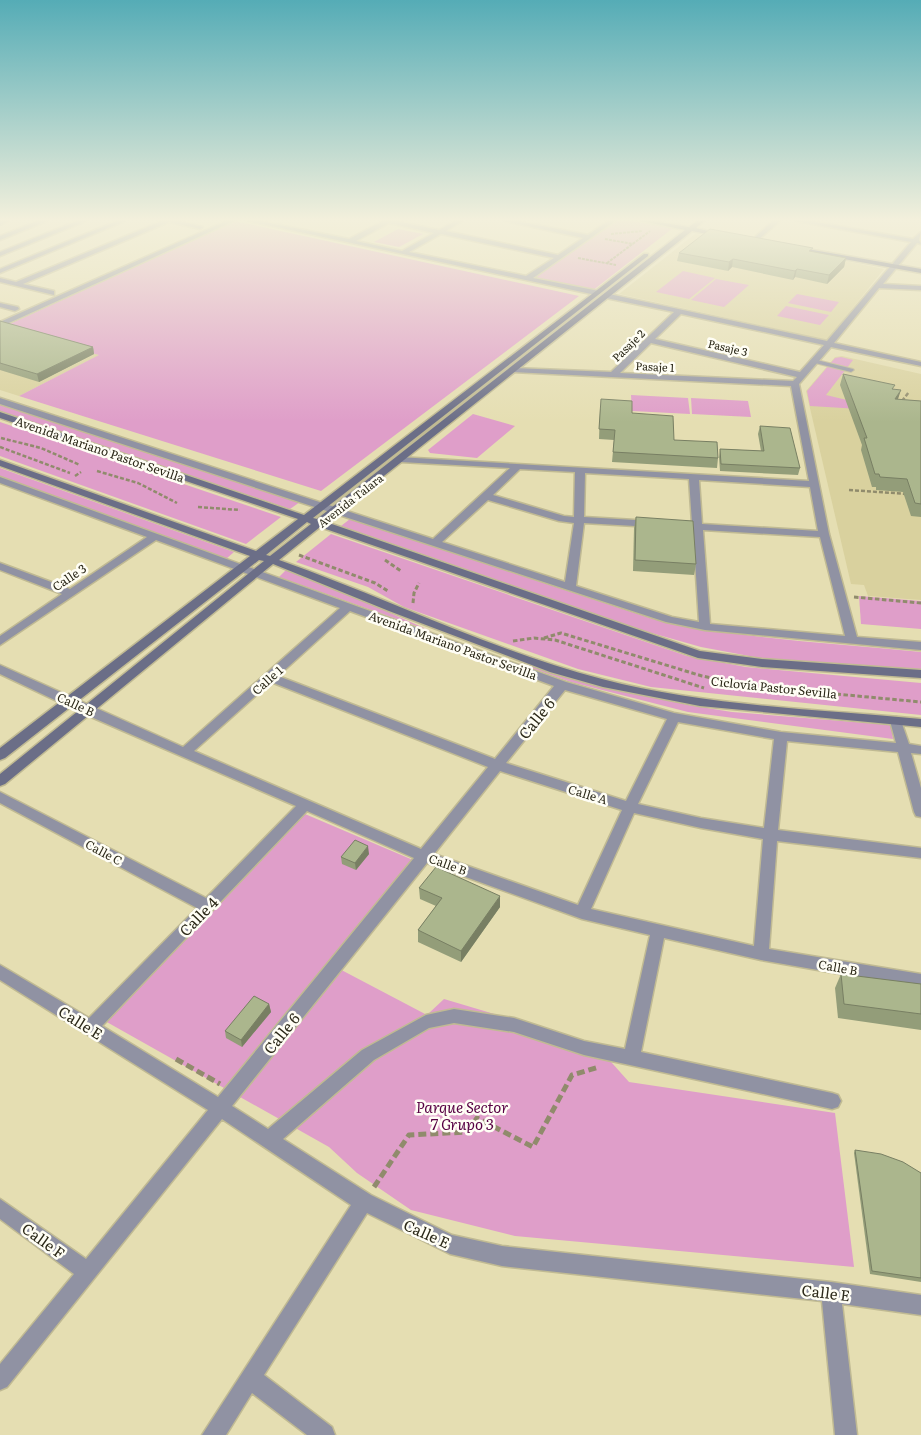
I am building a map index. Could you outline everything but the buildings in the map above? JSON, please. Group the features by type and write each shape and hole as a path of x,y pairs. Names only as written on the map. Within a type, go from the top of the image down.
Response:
{"street":[{"path":"32,288 51,293"},
{"path":"0,316 63,288"},
{"path":"0,325 82,288"},
{"path":"572,288 596,293"},
{"name":"Avenida Talara","path":"0,755 603,288"},
{"name":"Avenida Talara","path":"0,781 272,560 618,288"},
{"path":"852,640 824,534 794,384 874,288"},
{"path":"609,296 920,362"},
{"path":"0,305 15,309"},
{"name":"Pasaje 2","path":"613,375 680,311"},
{"name":"Pasaje 3","path":"649,340 801,375"},
{"name":"Pasaje 1","path":"514,370 794,384"},
{"name":"Avenida Mariano Pastor Sevilla","path":"0,401 670,620 705,627 921,646"},
{"name":"Avenida Mariano Pastor Sevilla","path":"0,416 305,518 698,654 762,663 921,674"},
{"path":"401,459 814,484"},
{"name":"Avenida Mariano Pastor Sevilla","path":"0,463 272,560 393,610 554,669 604,683 700,702 921,723"},
{"path":"435,543 518,466"},
{"path":"570,587 579,520 580,470"},
{"path":"694,477 705,627"},
{"name":"Avenida Mariano Pastor Sevilla","path":"0,480 562,685 674,717 781,736 921,750"},
{"path":"486,496 563,519 824,534"},
{"name":"Calle 3","path":"0,641 154,537"},
{"path":"0,566 70,593"},
{"name":"Calle 1","path":"185,752 348,607"},
{"name":"Calle B","path":"0,669 86,710 424,856 582,913 658,932 761,954 921,981"},
{"name":"Calle A","path":"270,677 497,766 630,807 770,836 921,853"},
{"name":"Calle 6","path":"0,1380 562,685"},
{"path":"582,913 630,807 674,717"},
{"path":"896,721 921,812"},
{"path":"761,954 770,836 781,736"},
{"name":"Calle C","path":"0,797 207,906"},
{"name":"Calle 4","path":"90,1028 306,804"},
{"path":"631,1058 658,932"},
{"name":"Calle E","path":"0,972 220,1108 364,1202 450,1244 502,1256 830,1292 921,1305"},
{"path":"268,1140 368,1055 426,1022 454,1016 514,1025 584,1048 832,1101"},
{"path":"213,1435 364,1202"},
{"name":"Calle F","path":"0,1208 88,1272"},
{"path":"830,1292 846,1435"},
{"path":"250,1378 324,1435"}],"lane":[{"path":"813,361 851,370"}],"path":[{"path":"900,404 909,392"},
{"path":"1,438 28,443 59,454 80,465"},
{"path":"96,471 138,482 177,503"},
{"path":"75,476 81,472"},
{"path":"849,490 912,494"},
{"path":"198,507 247,512"},
{"path":"413,607 414,593 419,583"},
{"path":"841,596 921,603"},
{"path":"909,602 910,607"},
{"name":"Ciclovía Pastor Sevilla","path":"708,690 543,638 561,633 610,650 702,676 751,686 921,702"},
{"path":"174,1058 223,1086 229,1078"},
{"path":"364,1202 410,1135 467,1132 477,1118 533,1147 572,1076 631,1058"}],"shaded area":[{"path":"627,288 869,288 828,339 619,294"},
{"path":"45,340 100,355 19,396 0,390 0,361"},
{"path":"842,356 921,374 921,600 868,596 864,585 851,584 806,391 835,357"}],"green space":[{"path":"89,288 542,288 579,296 321,491 19,396 99,355 1,328"},
{"path":"578,288 596,288 592,291"},
{"path":"661,288 703,288 689,299 656,292"},
{"path":"705,288 746,288 724,307 691,300"},
{"path":"797,294 839,302 831,312 788,303"},
{"path":"786,306 829,315 820,325 777,316"},
{"path":"841,357 853,360 826,395 893,411 810,406 807,391 835,358"},
{"path":"631,395 688,398 690,414 632,411"},
{"path":"691,398 748,401 751,417 692,414"},
{"path":"0,405 300,502 290,509 0,412"},
{"path":"473,414 515,426 477,458 430,453 428,450"},
{"path":"0,422 281,517 246,544 0,456"},
{"path":"0,468 234,552 226,559 0,476"},
{"path":"350,519 653,619 753,636 921,652 921,672 765,659 701,647 641,630 341,526"},
{"path":"331,534 687,656 746,667 921,683 921,715 651,687 578,669 404,607 368,587 296,562"},
{"path":"286,570 343,592 433,632 279,577"},
{"path":"859,596 921,601 921,629 861,624"},
{"path":"517,663 688,705 732,712 891,725 893,739 688,712 571,682"},
{"name":"Parque Sector 7 Grupo 3","path":"305,814 413,860 330,964 427,1015 444,999 595,1044 629,1082 835,1113 854,1267 515,1236 411,1210 357,1173 329,1147 105,1021"}]}
